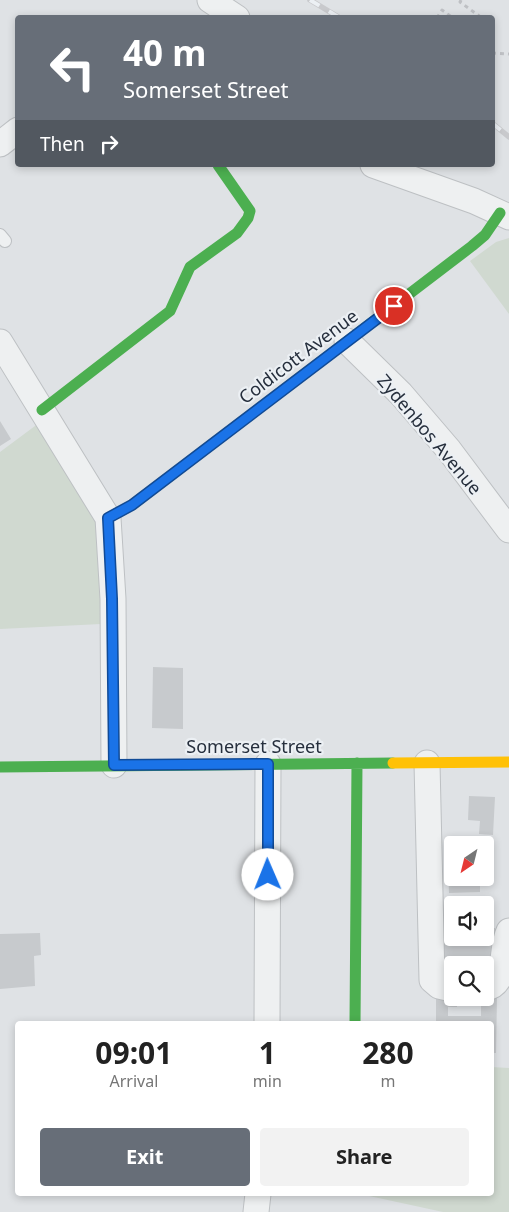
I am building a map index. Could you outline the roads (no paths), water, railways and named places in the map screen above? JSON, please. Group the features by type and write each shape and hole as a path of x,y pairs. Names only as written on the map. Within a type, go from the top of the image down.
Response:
{"street":[{"path":"210,0 232,15"},
{"path":"0,144 15,132"},
{"path":"42,410 170,311 179,297 185,272 194,262 246,223 250,211 219,167"},
{"path":"380,167 474,201 505,215"},
{"name":"Coldicott Avenue","path":"108,518 132,505 472,246 486,235 505,215"},
{"name":"Zydenbos Avenue","path":"347,341 400,394 449,450 509,530"},
{"path":"0,342 108,518 112,599 114,765"},
{"name":"Somerset Street","path":"0,767 509,762"},
{"path":"355,1021 357,763"},
{"path":"427,763 432,980 439,986 444,987"},
{"path":"267,1021 268,764"},
{"path":"494,986 502,981 506,974 506,937 509,931"},
{"path":"256,1212 258,1196"}],"railway":[{"path":"310,0 335,15"},
{"path":"495,125 509,137"}]}
